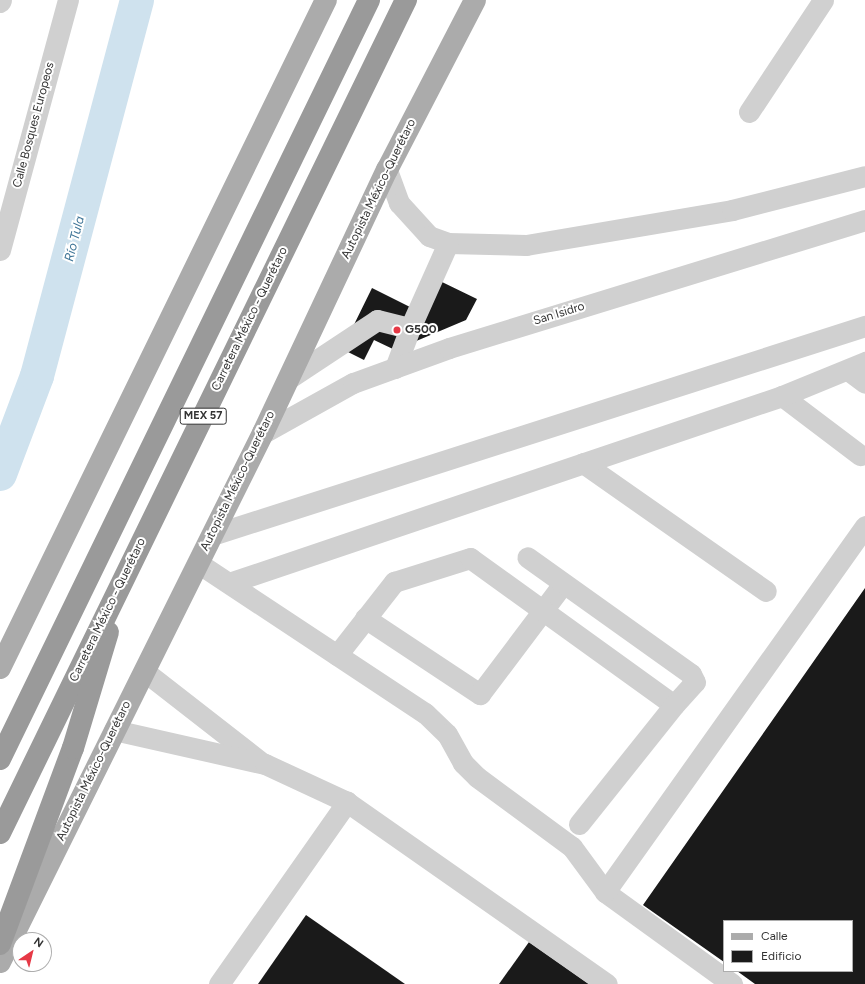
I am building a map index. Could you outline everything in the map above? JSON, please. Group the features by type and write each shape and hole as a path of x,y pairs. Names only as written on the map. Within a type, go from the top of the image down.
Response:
{"highway":[{"name":"MEX 57","path":"0,759 369,0"},
{"name":"Carretera México - Querétaro","path":"0,833 118,588 406,0"},
{"path":"0,944 86,711 118,588"}],"main road":[{"path":"0,668 326,0"},
{"name":"Autopista México-Querétaro","path":"0,962 114,730 263,433 387,170 474,0"}],"street":[{"name":"Calle Bosques Europeos","path":"0,250 68,0"},
{"path":"749,112 823,0"},
{"path":"387,170 399,202 414,223 429,236 448,243 526,245 732,210 865,176"},
{"name":"San Isidro","path":"263,433 353,383 395,368 865,220"},
{"path":"395,368 410,328 448,243"},
{"path":"288,379 377,320 410,328"},
{"path":"212,535 865,326"},
{"path":"229,583 782,396 856,366 865,383"},
{"path":"782,396 860,455"},
{"path":"583,463 766,591"},
{"path":"605,892 865,526"},
{"path":"527,557 695,678 579,824"},
{"path":"337,655 365,618 400,577 470,558 674,705"},
{"path":"198,563 425,713 447,734 463,763 477,777 572,847 605,892 732,984"},
{"path":"365,618 480,694 545,611 563,584"},
{"path":"144,670 265,764"},
{"path":"114,730 265,764 348,802 607,984"},
{"path":"219,984 348,802"}],"building":[{"name":"G500","path":"442,282 477,299 466,320 395,350 374,340 364,360 342,349 372,288 416,310 431,305"},
{"path":"865,588 865,984 755,984 738,972 853,972 853,920 723,920 723,961 643,905"},
{"path":"306,915 405,984 258,984"},
{"path":"529,942 589,984 499,984"}],"waterway":[{"name":"Río Tula","path":"0,474 37,376 137,0"}],"place":[{"name":"G500","path":"397,330"}]}
